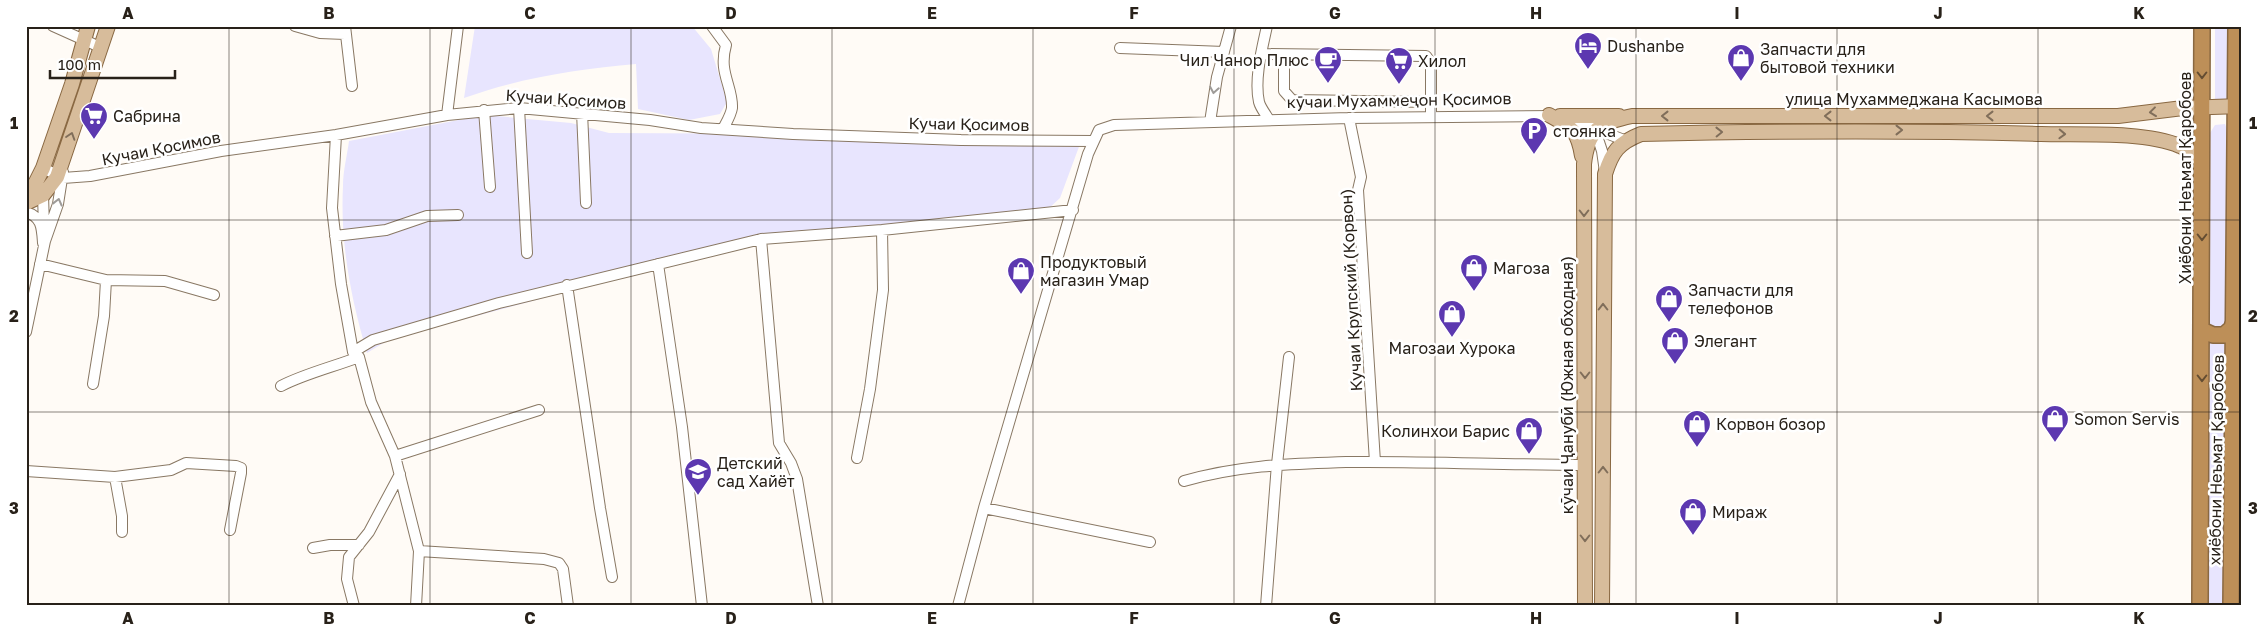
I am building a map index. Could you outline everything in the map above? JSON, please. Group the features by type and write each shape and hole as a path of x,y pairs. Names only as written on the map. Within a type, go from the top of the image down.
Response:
{"highway":[{"name":"Хиёбони Неъмат Қаробоев","path":"2202,26 2202,330"},
{"path":"2202,330 2212,335 2224,335 2232,328 2236,315 2238,106 2236,26"},
{"name":"хиёбони Неъмат Қаробоев","path":"2232,606 2236,315"},
{"name":"хиёбони Неъмат Қаробоев","path":"2200,606 2202,330"}],"main road":[{"path":"26,190 35,184 43,168 72,84 88,26"},
{"path":"26,204 43,195 60,178 63,161 108,26"},
{"path":"72,84 80,83 86,90"},
{"name":"улица Мухаммеджана Касымова","path":"1595,130 1611,121 1632,116 2118,116 2202,107 2238,106"},
{"path":"1554,116 1632,116"},
{"path":"1554,116 1570,127 1579,138 1584,164"},
{"path":"2118,116 2118,136"},
{"path":"1584,164 1586,144 1595,130"},
{"path":"1602,606 1605,174 1610,158 1624,140 1641,134 1802,130 1921,130 2118,136 2150,139 2181,146 2202,161"},
{"name":"кӯчаи Ҷанубӣ (Южная обходная)","path":"1584,164 1585,606"},
{"path":"43,168 43,195"}],"street":[{"path":"53,26 102,48"},
{"path":"295,26 320,33 345,30 352,86"},
{"path":"446,115 458,26"},
{"path":"712,26 726,45 723,61 724,74 732,106 723,130"},
{"path":"1210,122 1216,77 1231,26"},
{"name":"кӯчаи Мухаммеҷон Қосимов","path":"1267,26 1261,54 1258,94 1260,105 1269,120 1554,116 1580,122 1595,130 1624,140"},
{"path":"1120,48 1224,52"},
{"path":"1261,54 1426,56 1431,64 1431,117"},
{"path":"1284,55 1284,91 1292,100 1431,102"},
{"path":"519,108 527,253"},
{"name":"Кучаи Қосимов","path":"60,178 90,176 221,151 336,135 446,115 519,108 582,112 723,130 951,140 1093,141"},
{"path":"484,110 490,187"},
{"path":"582,112 586,203"},
{"name":"Кучаи Крупский (Корвон)","path":"1349,118 1361,177 1358,190 1375,462"},
{"path":"958,606 984,508 1088,154 1099,130 1114,125 1269,120"},
{"path":"1595,130 1602,151 1605,174"},
{"path":"336,135 332,208 341,284 356,355 370,402 395,456 419,551 416,606"},
{"path":"26,332 44,246 58,204 60,178 43,168"},
{"path":"43,195 44,246"},
{"path":"281,386 297,377 316,374 356,355 373,340 567,285 761,239 882,230 1073,210"},
{"path":"26,212 33,214 41,223 44,246"},
{"path":"335,236 386,230 427,216 458,215"},
{"path":"857,458 870,389 883,290 882,230"},
{"path":"761,239 779,443 791,463 797,479 818,606"},
{"path":"40,264 106,280 165,281 214,295"},
{"path":"658,264 682,427 702,606"},
{"path":"93,384 104,316 106,280"},
{"path":"567,285 612,577"},
{"path":"1266,606 1277,464 1289,356"},
{"path":"395,456 539,410"},
{"path":"1184,481 1225,470 1277,464 1426,461 1503,465 1585,465"},
{"path":"26,471 115,477 171,470 186,463 241,468 230,530"},
{"path":"354,606 347,571 349,557 387,500 400,474"},
{"path":"115,477 122,516 122,532"},
{"path":"984,508 1150,542"},
{"path":"313,548 330,545 359,544"},
{"path":"419,551 544,560 559,563 563,569 568,606"}],"shaded area":[{"path":"475,26 692,26 711,49 727,102 720,114 689,120 638,109 636,64 549,75 506,85 464,98"},
{"path":"2215,26 2228,26 2228,102 2215,101"},
{"path":"485,115 571,123 609,133 793,134 1080,144 1060,198 1045,212 765,239 390,339 367,353 348,271 343,229 343,180 349,141"},
{"path":"2225,124 2228,132 2227,319 2225,325 2218,330 2210,326 2208,318 2210,133 2215,125"},
{"path":"2203,342 2229,343 2229,606 2205,606"}],"place":[{"name":"Dushanbe","path":"1588,70"},
{"name":"Запчасти для бытовой техники","path":"1741,82"},
{"name":"Чил Чанор Плюс","path":"1328,84"},
{"name":"Хилол","path":"1399,85"},
{"name":"Сабрина","path":"94,140"},
{"name":"стоянка","path":"1534,155"},
{"name":"Магоза","path":"1474,292"},
{"name":"Продуктовый магазин Умар","path":"1021,295"},
{"name":"Запчасти для телефонов","path":"1669,323"},
{"name":"Магозаи Хурока","path":"1452,338"},
{"name":"Элегант","path":"1675,365"},
{"name":"Somon Servis","path":"2055,443"},
{"name":"Корвон бозор","path":"1697,448"},
{"name":"Колинхои Барис","path":"1529,455"},
{"name":"Детский сад Хайёт","path":"698,496"},
{"name":"Мираж","path":"1693,536"}]}
